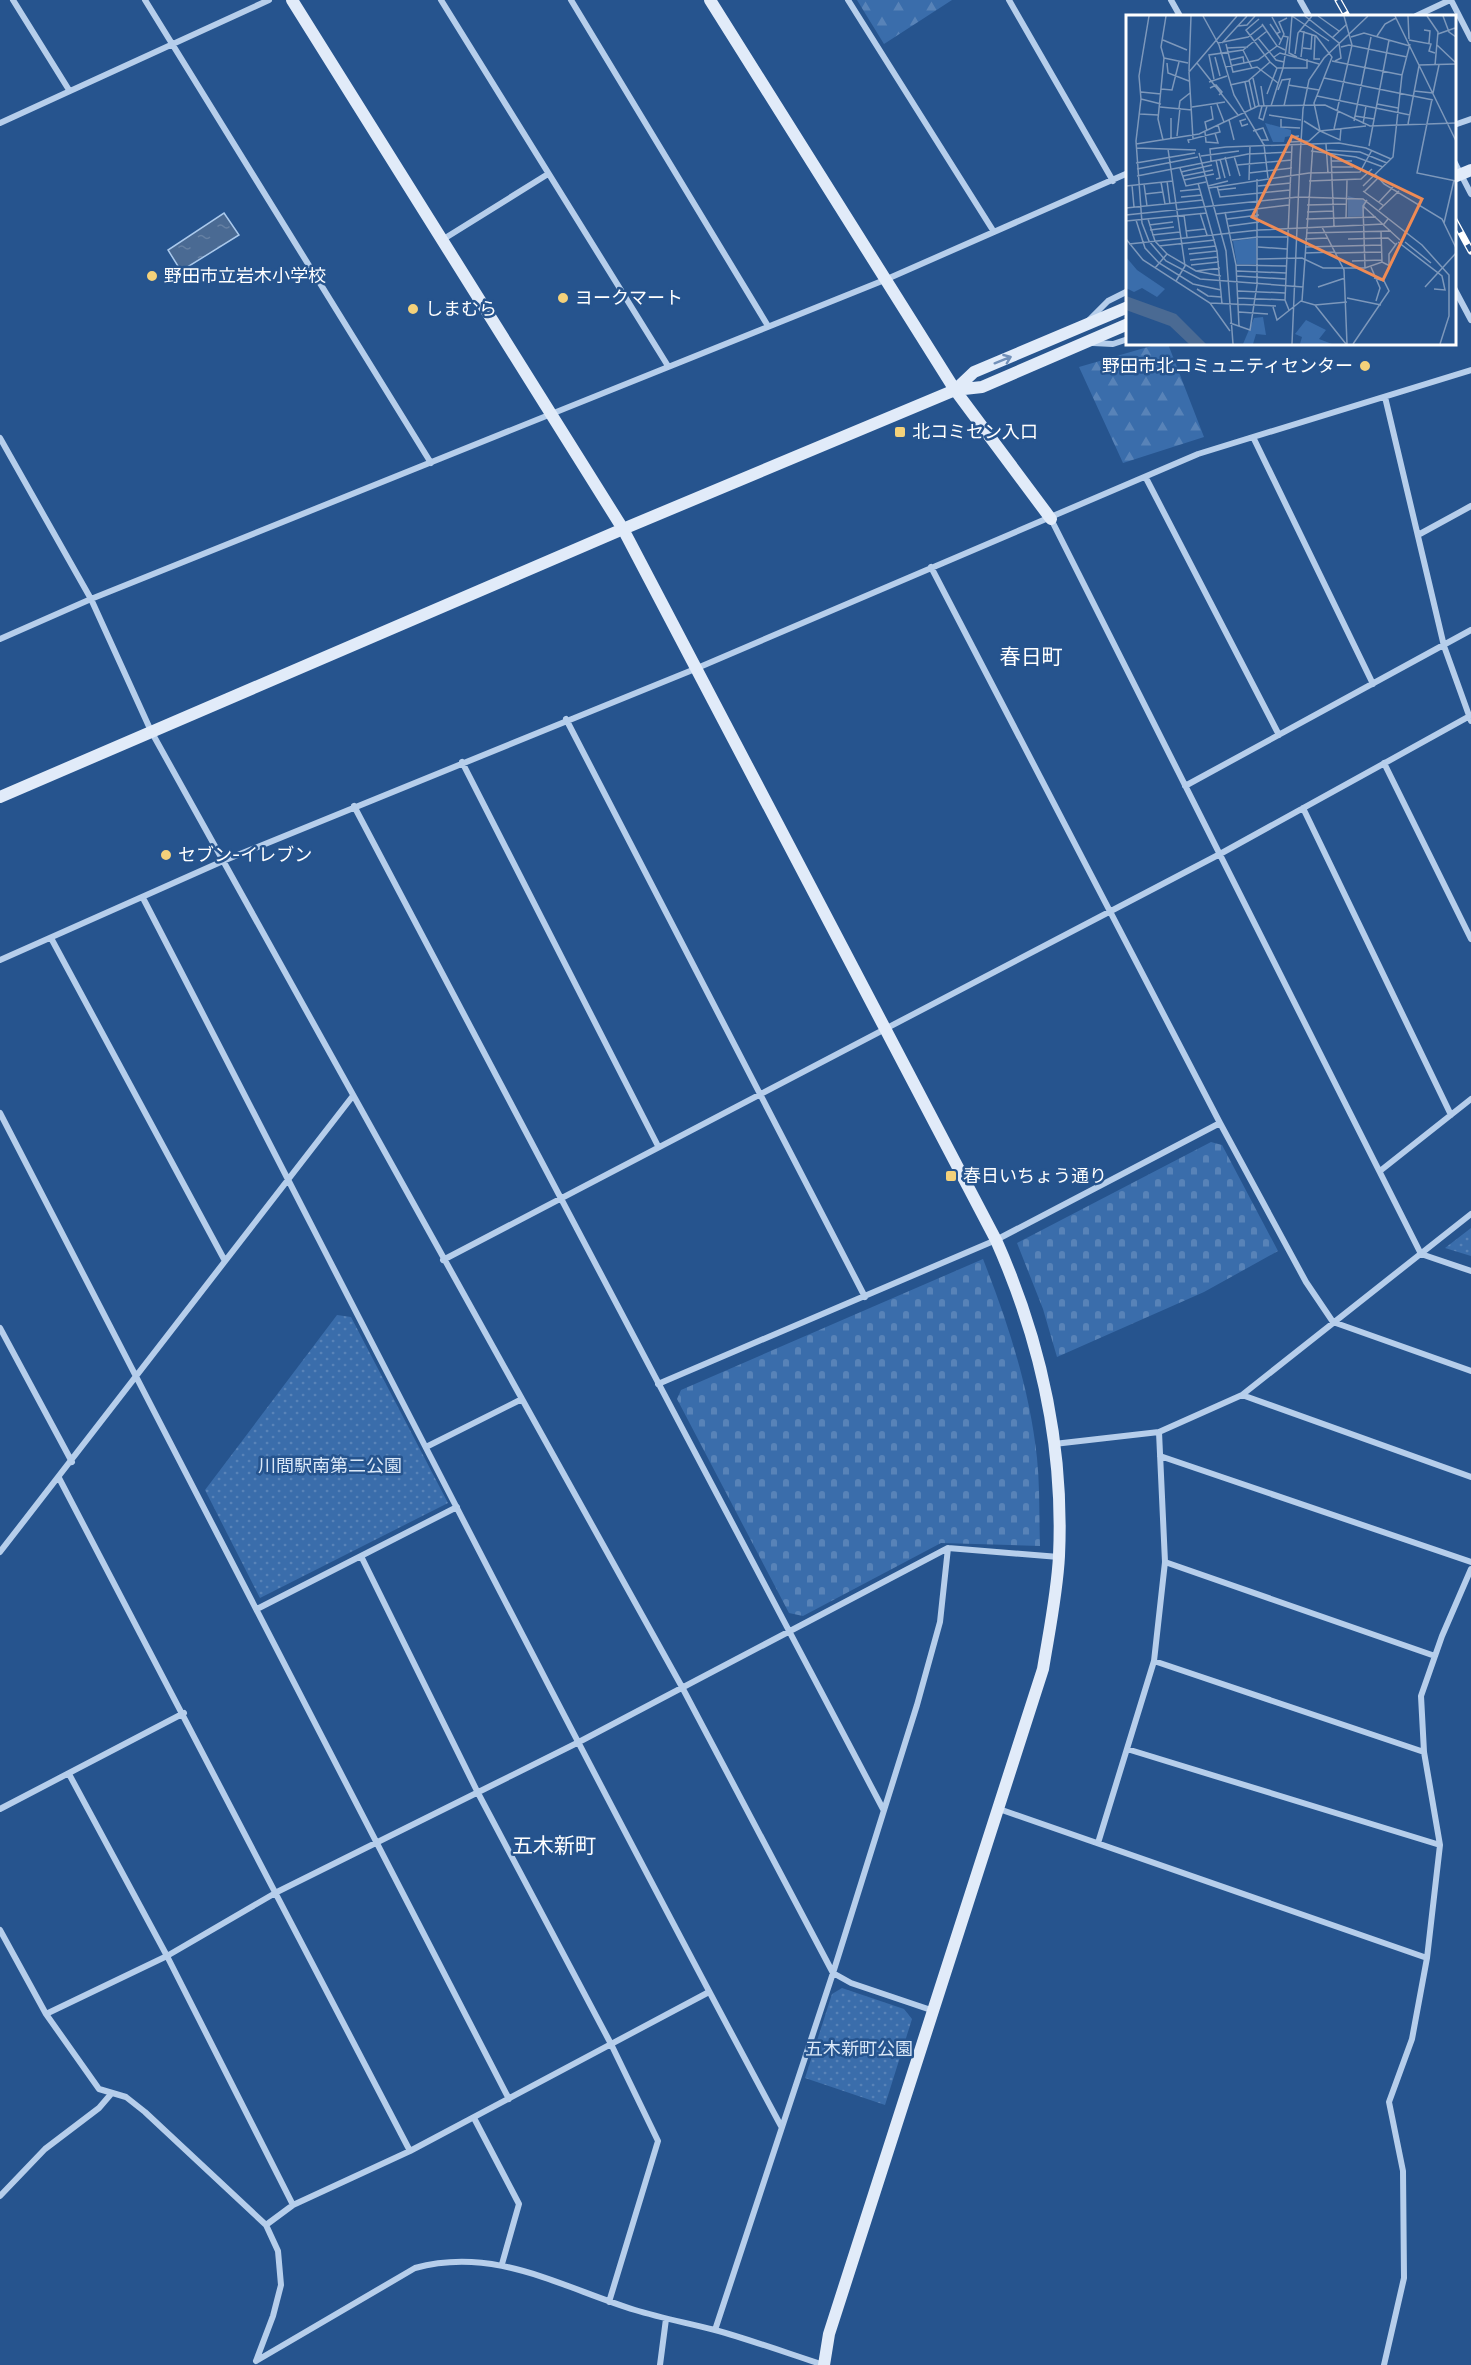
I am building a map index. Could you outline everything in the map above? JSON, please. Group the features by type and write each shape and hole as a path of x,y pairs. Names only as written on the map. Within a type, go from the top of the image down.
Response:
{"street":[{"path":"13,0 69,90"},
{"path":"145,0 431,464"},
{"path":"0,123 269,0"},
{"path":"0,1930 46,2014 99,2089 126,2097 145,2112 266,2225 278,2251 281,2285 273,2316 256,2361 415,2268 432,2263 502,2264 609,2302 666,2319 715,2330 824,2365 828,2334 1043,1669 1059,1557 1059,1497 1054,1444 1032,1335 1017,1287 996,1240 623,529 292,0"},
{"path":"441,0 668,366"},
{"path":"571,0 768,326"},
{"path":"710,0 955,390 1051,519 1421,1254 1471,1271"},
{"path":"848,0 994,232"},
{"path":"1009,0 1113,181"},
{"path":"1171,0 1179,15"},
{"path":"1300,0 1308,15"},
{"path":"1418,15 1450,0 1471,39"},
{"path":"1456,125 1471,119"},
{"path":"1456,163 1471,194"},
{"path":"1456,177 1471,170"},
{"path":"442,240 548,174"},
{"path":"0,639 91,598 551,416 668,366 887,279 1126,174"},
{"path":"1456,290 1471,320"},
{"path":"1083,327 1108,301 1126,292"},
{"path":"955,390 974,372 1126,308"},
{"path":"0,797 623,529 955,390 982,387 1126,325"},
{"path":"1086,342 1113,344 1126,340"},
{"path":"0,960 223,861 566,719 695,669 931,567 1051,519 1198,454 1254,439 1471,370"},
{"path":"443,1260 1111,912 1384,763 1470,719 1444,646 1385,397"},
{"path":"0,438 91,598 151,731 520,1400 682,1687 833,1973 851,1983 934,2011"},
{"path":"1254,439 1373,684"},
{"path":"1146,478 1279,735"},
{"path":"1418,536 1471,506"},
{"path":"931,567 1221,1123 1306,1282 1332,1322 1471,1371"},
{"path":"1185,786 1471,630"},
{"path":"566,719 866,1297"},
{"path":"462,762 658,1146"},
{"path":"1384,763 1471,939"},
{"path":"354,806 787,1631 883,1809"},
{"path":"1303,808 1451,1115"},
{"path":"143,898 428,1446 577,1743 780,2126"},
{"path":"51,938 225,1261"},
{"path":"0,1552 137,1378 288,1177 352,1097"},
{"path":"1380,1171 1471,1099"},
{"path":"0,1113 509,2099"},
{"path":"658,1384 996,1240 1221,1123"},
{"path":"1054,1444 1159,1432 1242,1395 1471,1214"},
{"path":"0,1328 72,1462"},
{"path":"1242,1395 1471,1477"},
{"path":"428,1446 520,1400"},
{"path":"1098,1843 1154,1661 1165,1562 1159,1432"},
{"path":"1160,1456 1471,1562"},
{"path":"59,1478 184,1713 410,2151"},
{"path":"257,1609 457,1507"},
{"path":"46,2014 167,1956 277,1892 379,1844 577,1743 948,1548 1059,1557"},
{"path":"715,2330 780,2126 833,1973 917,1705 940,1622 948,1548"},
{"path":"361,1556 478,1793 611,2044 658,2141 609,2302"},
{"path":"1165,1562 1435,1656"},
{"path":"1384,2365 1404,2278 1403,2171 1389,2102 1412,2039 1427,1958 1440,1845 1424,1752 1421,1696 1471,1569"},
{"path":"1154,1661 1424,1752"},
{"path":"0,1809 184,1713"},
{"path":"1127,1749 1440,1845"},
{"path":"69,1774 167,1956 293,2205"},
{"path":"999,1809 1427,1958"},
{"path":"266,2225 293,2205 410,2151 709,1992"},
{"path":"0,2196 45,2150 99,2108 111,2094"},
{"path":"474,2118 519,2204 502,2264"},
{"path":"660,2365 666,2319"}],"green space":[{"path":"857,0 952,0 884,44"},
{"path":"1155,345 1168,345 1204,437 1123,463 1079,367"},
{"path":"1211,1142 1222,1145 1278,1251 1204,1292 1057,1357 1043,1309 1017,1243"},
{"path":"1471,1228 1471,1256 1445,1248"},
{"path":"983,1259 1009,1332 1029,1407 1038,1469 1040,1546 941,1543 803,1616 789,1613 677,1399 681,1390"},
{"name":"川間駅南第二公園","path":"337,1315 351,1317 448,1503 260,1598 205,1490"},
{"name":"五木新町公園","path":"842,1988 904,2009 912,2019 885,2105 805,2078 832,1994"}],"water":[{"path":"224,213 239,235 181,271 168,250"}],"railway":[{"path":"1338,0 1346,15"},
{"path":"1456,224 1471,251"}],"place":[{"name":"野田市立岩木小学校","path":"152,276"},
{"name":"ヨークマート","path":"563,298"},
{"name":"しまむら","path":"413,309"},
{"name":"野田市北コミュニティセンター","path":"1365,366"},
{"name":"北コミセン入口","path":"900,432"},
{"name":"セブン-イレブン","path":"166,855"},
{"name":"春日いちょう通り","path":"951,1176"}],"district":[{"name":"春日町","path":"1031,657"},
{"name":"五木新町","path":"554,1846"}]}
